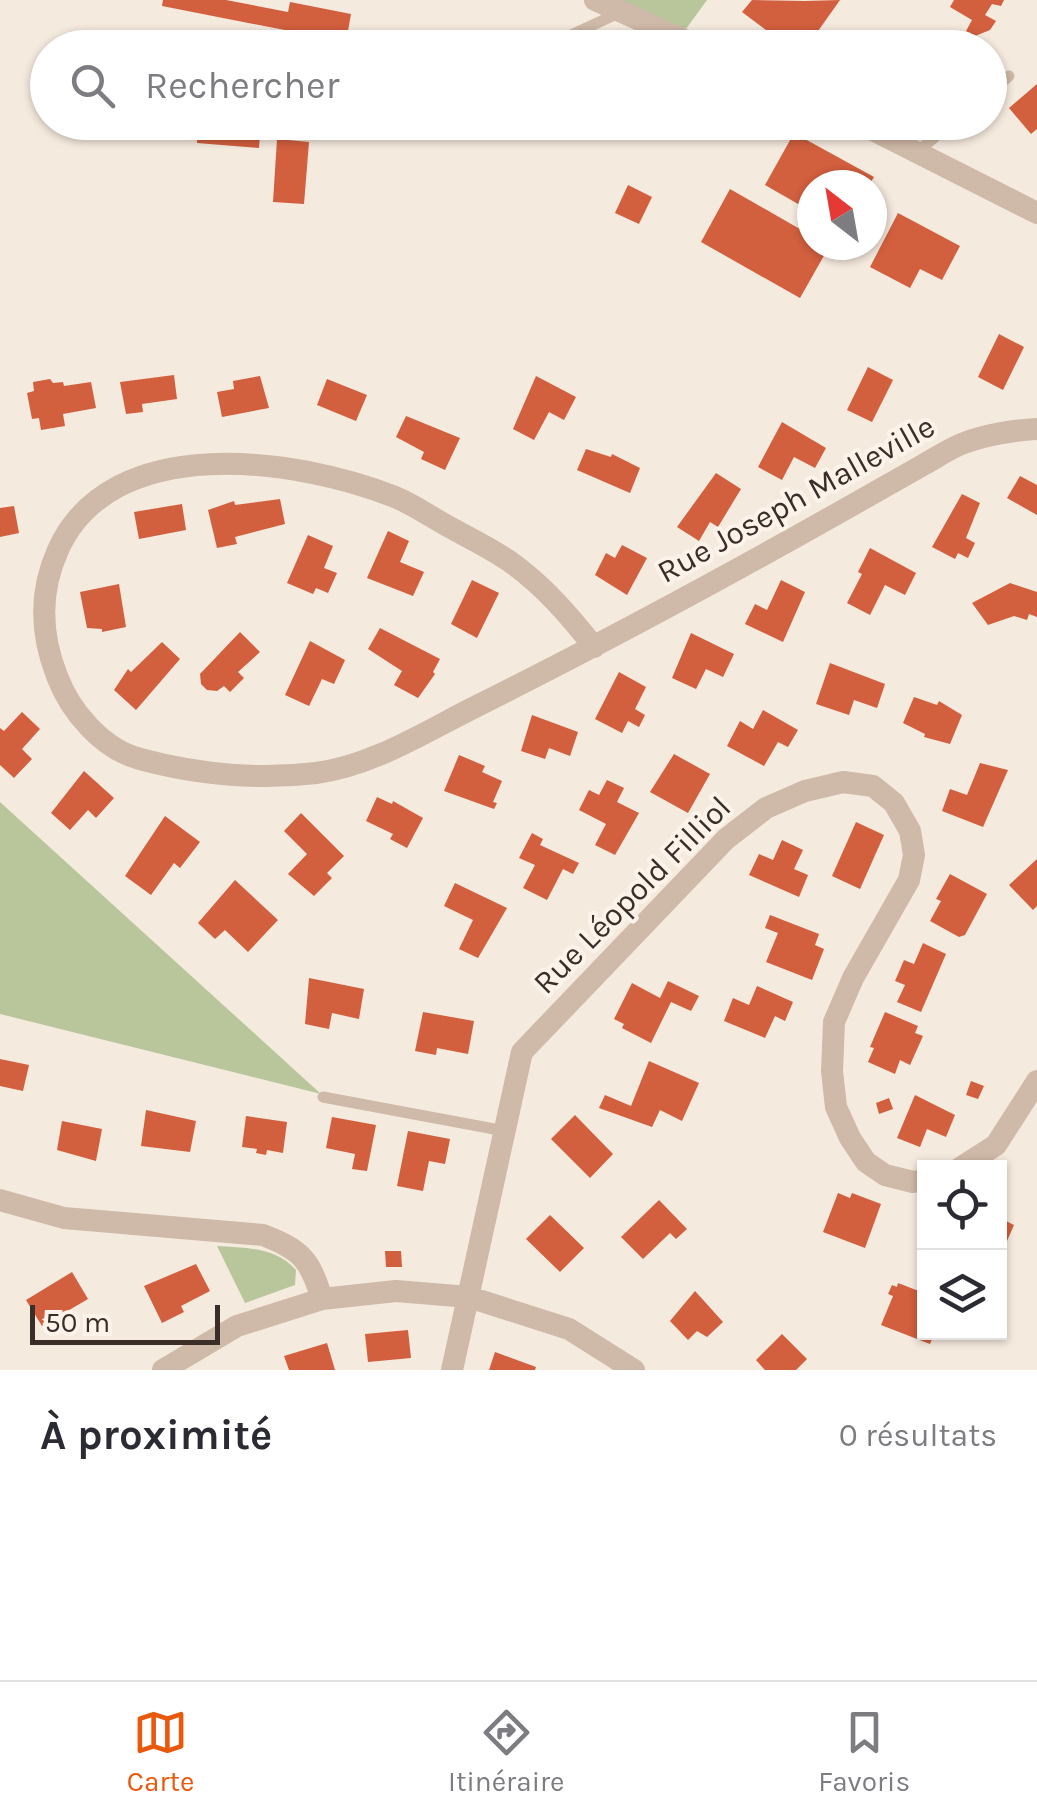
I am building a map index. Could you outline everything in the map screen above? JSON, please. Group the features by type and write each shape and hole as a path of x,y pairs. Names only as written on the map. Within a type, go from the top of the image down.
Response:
{"street":[{"path":"594,0 662,30"},
{"path":"893,140 1037,213"},
{"name":"Rue Joseph Malleville","path":"594,647 557,601 509,561 398,498 337,478 217,462 168,468 96,499 66,533 48,572 42,608 48,652 64,696 90,728 131,757 177,769 257,776 320,773 381,754 594,647 666,610 962,443 1037,429"},
{"name":"Rue Léopold Filliol","path":"452,1370 522,1052 726,838 766,808 805,791 843,782 872,786 894,803 910,831 914,855 909,880 853,978 834,1022 832,1071 836,1107 866,1162 885,1175 917,1181"},
{"path":"972,1160 996,1144 1037,1081"},
{"path":"0,1200 64,1218 263,1234 288,1244 313,1268 322,1299"},
{"path":"164,1370 237,1326 322,1299 396,1291 469,1297 569,1328 634,1370"}],"lane":[{"path":"582,30 621,12"},
{"path":"916,152 931,140"},
{"path":"323,1097 505,1130"}],"green space":[{"path":"617,0 707,0 686,29"},
{"path":"0,802 321,1094 0,1014"},
{"path":"217,1246 260,1250 279,1257 296,1270 295,1285 245,1303"}],"building":[{"path":"163,0 226,0 288,12 290,2 351,14 348,30 285,30 162,6"},
{"path":"752,0 840,0 819,30 766,30 742,12"},
{"path":"954,0 1004,0 1001,6 992,4 985,15 996,21 990,30 967,30 972,20 950,7"},
{"path":"1037,84 1037,129 1031,134 1009,108"},
{"path":"197,140 260,140 259,148"},
{"path":"277,140 309,142 304,204 273,202"},
{"path":"790,140 807,140 861,170 797,170 797,203 765,185"},
{"path":"628,185 652,197 639,224 615,213"},
{"path":"730,189 797,227 797,260 822,260 800,298 701,242"},
{"path":"898,213 960,246 942,280 920,269 910,288 870,267 874,260 887,260 887,234"},
{"path":"999,334 1024,347 1003,390 978,377"},
{"path":"868,367 893,380 872,422 847,410"},
{"path":"174,375 177,399 142,404 143,412 126,414 120,382"},
{"path":"260,376 269,408 222,417 217,392 234,389 233,381"},
{"path":"536,376 576,397 564,420 549,412 534,440 513,429"},
{"path":"50,379 53,383 63,382 64,386 91,382 96,408 63,414 65,426 41,430 39,418 32,419 27,393 34,391 33,382"},
{"path":"327,379 367,395 356,421 317,405"},
{"path":"406,416 460,438 445,470 421,459 424,452 396,437"},
{"path":"782,422 826,448 815,468 794,457 782,480 758,467"},
{"path":"586,449 611,457 612,454 640,468 630,493 577,470"},
{"path":"716,473 741,489 718,527 710,522 699,541 677,527"},
{"path":"1020,476 1037,485 1037,515 1007,498"},
{"path":"962,494 980,503 966,538 975,543 968,558 958,553 955,559 932,547"},
{"path":"280,499 285,524 235,537 237,544 217,548 208,510 234,501 235,505"},
{"path":"182,504 186,530 139,539 134,512"},
{"path":"14,506 19,533 0,537 0,508"},
{"path":"388,531 409,541 400,562 424,572 413,596 367,578"},
{"path":"308,535 333,546 324,568 337,573 328,593 316,588 313,594 287,583"},
{"path":"622,545 647,558 627,595 595,575 606,553 615,558"},
{"path":"870,548 916,573 905,595 885,585 870,615 847,603"},
{"path":"472,580 499,593 477,638 451,624"},
{"path":"781,580 805,592 783,642 745,624 755,604 767,610"},
{"path":"1010,583 1037,592 1037,617 1029,614 1027,620 1014,616 988,625 972,603"},
{"path":"119,584 126,627 102,632 87,628 80,592"},
{"path":"380,628 440,659 435,674 418,698 394,685 402,671 368,649"},
{"path":"240,632 260,652 238,672 244,678 230,692 224,686 217,691 207,690 201,684 200,674"},
{"path":"691,633 734,654 723,677 706,669 696,689 672,678"},
{"path":"310,641 345,660 334,684 322,679 309,706 285,695"},
{"path":"162,642 180,659 136,710 114,690 128,669 131,672"},
{"path":"830,663 885,684 877,708 854,700 849,715 816,704"},
{"path":"619,672 646,687 635,709 645,715 639,727 628,721 622,733 595,719"},
{"path":"914,697 937,705 939,701 962,715 950,744 924,737 925,734 903,723"},
{"path":"763,710 798,730 788,747 778,742 764,766 727,746 740,721 753,729"},
{"path":"22,712 40,729 22,749 32,759 14,778 0,765 0,728 4,731"},
{"path":"532,715 578,732 570,756 549,748 545,759 521,751"},
{"path":"674,754 710,774 688,813 650,792"},
{"path":"459,755 485,766 482,772 502,781 494,809 444,791"},
{"path":"980,763 1008,770 983,827 942,811 950,789 967,795"},
{"path":"84,771 114,798 96,818 88,810 70,830 51,813"},
{"path":"607,780 624,788 617,802 639,813 615,855 595,845 606,824 579,810 589,790 599,795"},
{"path":"377,797 392,804 393,801 423,818 407,848 390,839 393,834 366,821"},
{"path":"301,813 344,856 327,873 332,878 314,896 288,874 307,854 284,831"},
{"path":"165,816 200,842 180,868 174,863 151,895 125,876"},
{"path":"856,822 884,835 860,889 832,876"},
{"path":"532,833 543,839 540,845 579,863 573,874 563,869 547,900 523,888 535,865 519,858"},
{"path":"782,840 803,850 794,869 808,875 799,897 749,875 759,854 773,860"},
{"path":"1037,859 1037,906 1033,910 1009,885"},
{"path":"950,874 987,894 965,935 959,937 930,921 941,901 936,899"},
{"path":"235,880 278,920 248,952 225,930 215,939 198,923"},
{"path":"455,883 507,908 478,958 459,949 473,920 444,906"},
{"path":"770,915 819,934 815,945 824,949 812,980 766,962 778,933 765,928"},
{"path":"923,943 946,954 921,1012 897,1002 905,985 895,981 904,960 914,964"},
{"path":"309,978 364,989 359,1019 332,1013 329,1029 305,1024"},
{"path":"668,981 699,996 691,1011 671,1002 651,1043 622,1028 624,1024 614,1019 632,983 660,998"},
{"path":"757,986 793,1002 785,1021 775,1016 765,1038 724,1021 733,998 749,1005"},
{"path":"423,1012 474,1021 468,1054 437,1048 436,1055 415,1051"},
{"path":"885,1012 918,1026 915,1033 923,1036 910,1065 900,1060 895,1074 868,1062"},
{"path":"0,1059 29,1065 23,1091 0,1086"},
{"path":"649,1061 699,1083 682,1121 660,1110 652,1127 599,1108 605,1095 631,1106"},
{"path":"971,1081 984,1086 978,1099 966,1095"},
{"path":"915,1095 955,1115 946,1137 927,1129 920,1147 897,1138"},
{"path":"889,1098 893,1109 879,1114 876,1103"},
{"path":"146,1110 196,1121 190,1152 141,1146"},
{"path":"575,1115 613,1154 590,1178 551,1139"},
{"path":"246,1116 287,1122 283,1153 267,1150 266,1155 242,1147"},
{"path":"332,1117 376,1125 367,1171 352,1169 355,1154 326,1148"},
{"path":"62,1121 102,1129 96,1161 57,1150"},
{"path":"408,1131 450,1139 445,1164 429,1161 423,1191 397,1186"},
{"path":"838,1193 850,1198 852,1193 881,1204 865,1248 823,1232"},
{"path":"659,1200 687,1229 676,1239 670,1233 643,1259 621,1237"},
{"path":"550,1215 584,1248 560,1272 526,1239"},
{"path":"1007,1222 1014,1225 1007,1241"},
{"path":"385,1251 401,1251 402,1267 386,1267"},
{"path":"196,1264 210,1291 181,1306 184,1312 162,1323 144,1286"},
{"path":"72,1272 88,1299 42,1326 26,1300"},
{"path":"898,1283 917,1290 917,1339 881,1325 893,1296 888,1294 892,1285 897,1287"},
{"path":"695,1291 723,1322 707,1337 697,1331 688,1340 670,1321"},
{"path":"408,1330 411,1358 368,1362 365,1334"},
{"path":"782,1334 807,1359 796,1370 765,1370 756,1360"},
{"path":"327,1343 335,1370 289,1370 284,1356"},
{"path":"495,1352 536,1367 535,1370 489,1370"}]}
